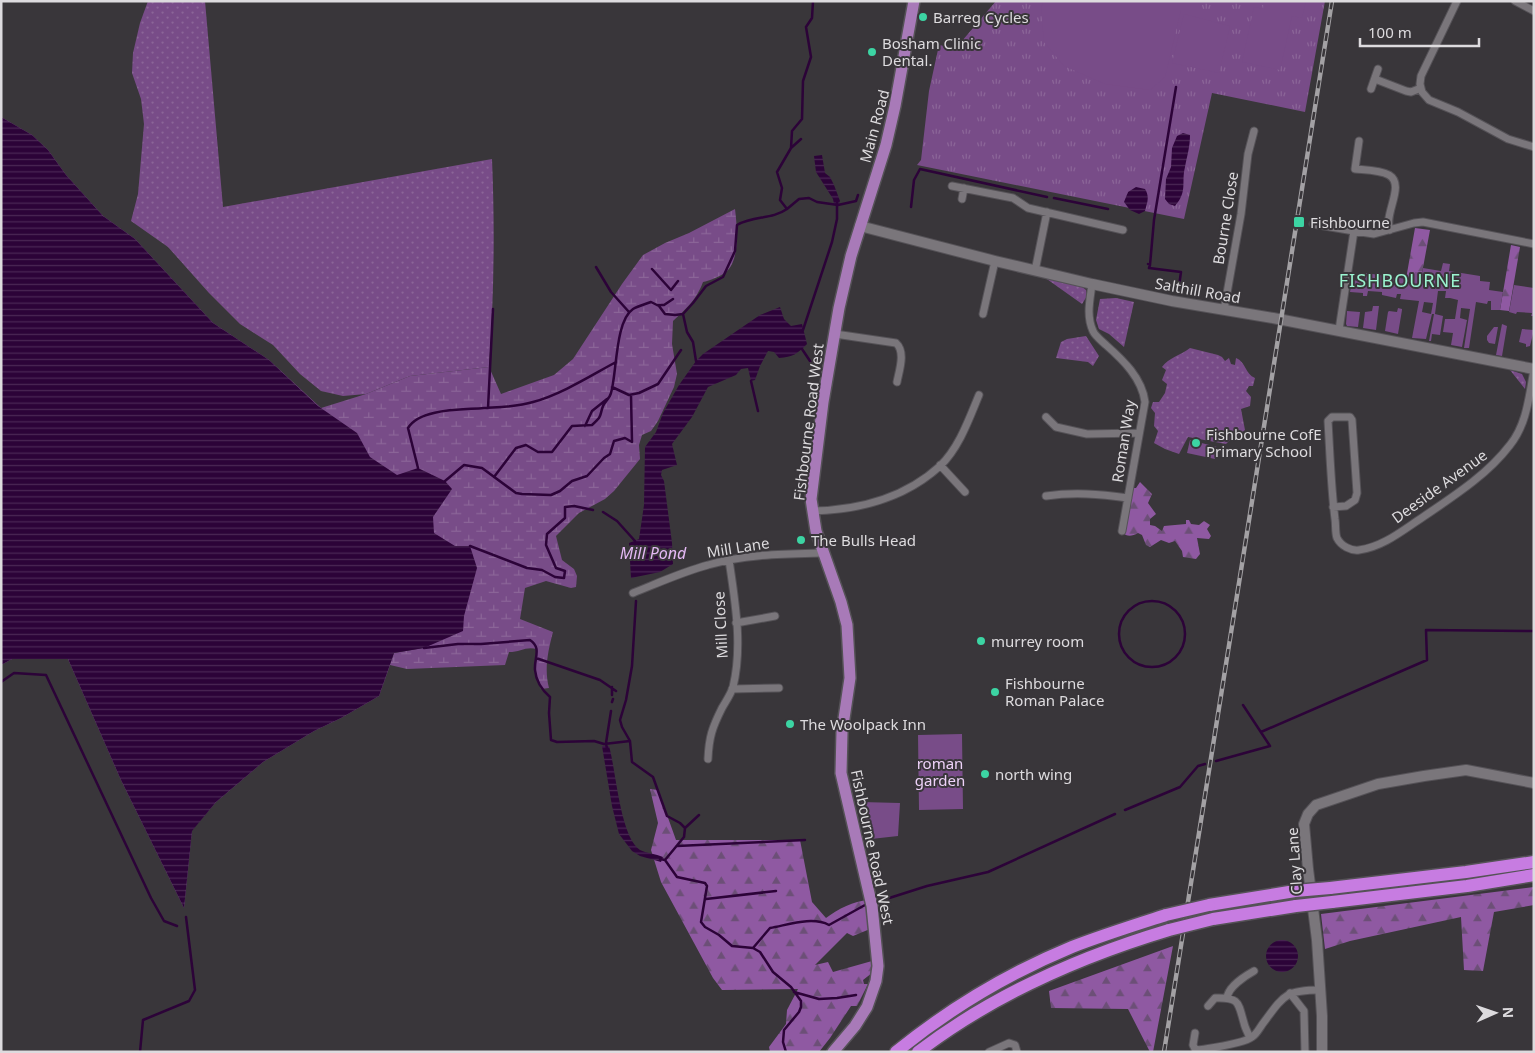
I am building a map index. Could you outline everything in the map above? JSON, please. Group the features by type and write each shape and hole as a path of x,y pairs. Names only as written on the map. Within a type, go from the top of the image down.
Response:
{"highway":[{"path":"896,1052 968,1000 1025,969 1072,948 1166,915 1209,905 1295,891 1466,872 1534,862"},
{"path":"918,1052 965,1019 1028,983 1120,945 1170,930 1213,919 1296,906 1467,886 1534,875"}],"main road":[{"name":"Main Road","path":"860,226 886,145 914,1"},
{"name":"Fishbourne Road West","path":"833,1052 855,1026 867,1007 876,981 878,966 872,906 842,773 842,732 850,678 847,625 823,552 812,511 812,487 834,334 851,256 860,226"}],"street":[{"path":"1457,1 1421,76 1421,88 1424,96 1508,139 1534,147"},
{"path":"1515,1 1534,11"},
{"path":"1371,89 1378,69"},
{"path":"1375,79 1411,92 1421,88"},
{"name":"Bourne Close","path":"1224,310 1241,214 1248,154 1254,131"},
{"path":"1359,141 1354,168 1388,174 1393,178 1396,185 1396,192 1388,217 1390,230"},
{"path":"952,186 1013,198 1028,208 1123,230"},
{"path":"962,198 964,188"},
{"path":"1034,271 1047,212"},
{"path":"1313,224 1374,234 1422,222 1534,244"},
{"name":"Salthill Road","path":"860,226 1092,284 1172,301 1339,330 1534,370"},
{"path":"1339,330 1354,231"},
{"path":"983,314 995,261"},
{"name":"Roman Way","path":"1092,284 1089,321 1093,333 1121,358 1144,392 1145,402 1122,531"},
{"path":"834,334 896,343 900,347 901,352 897,382"},
{"name":"Deeside Avenue","path":"1333,507 1346,506 1355,500 1357,493 1352,420 1350,417 1332,417 1328,421 1333,507 1337,538 1346,548 1357,550 1372,547 1387,540 1422,517 1486,471 1520,431 1534,370"},
{"path":"812,511 852,508 896,495 919,481 940,465 964,431 978,395"},
{"path":"1046,417 1056,427 1087,434 1139,433"},
{"path":"940,465 965,492"},
{"path":"1046,496 1068,493 1092,493 1128,498"},
{"name":"Mill Lane","path":"633,593 680,574 728,560 768,555 823,552"},
{"name":"Mill Close","path":"708,759 709,738 732,689 737,643 734,595 728,560"},
{"path":"736,623 775,616"},
{"path":"732,689 779,688"},
{"name":"Clay Lane","path":"1322,1052 1317,940 1304,824 1308,814 1316,804 1378,784 1466,770 1534,783"},
{"path":"1227,998 1228,993 1244,977 1254,971"},
{"path":"1195,1033 1193,1045 1199,1050 1250,1038 1290,993 1320,990"},
{"path":"1290,993 1304,1011 1305,1052"},
{"path":"1208,1006 1216,998 1235,1000 1240,1006 1244,1024 1250,1038"},
{"path":"989,1052 1009,1043 1014,1046 1017,1052"}],"green space":[{"path":"148,1 205,1 223,207 492,159 494,211 489,367 410,376 366,394 343,396 321,391 300,374 273,345 240,324 168,247 131,221 138,194 144,124 141,99 132,73 133,53 140,23"},
{"path":"996,1 1325,1 1305,112 1212,93 1184,219 917,165 921,160 929,91 939,45 956,48"},
{"path":"1043,1 1181,1 1181,10 1165,77 1150,90 1105,84 1064,66 1044,42 1041,10"},
{"path":"1264,1 1306,1 1302,18 1292,16 1280,70 1242,62 1254,7 1263,9"},
{"path":"1184,14 1230,26 1219,73 1172,63"},
{"path":"1,117 32,135 48,150 66,175 103,216 135,239 213,323 269,360 321,408 366,394 410,376 489,367 501,394 554,375 573,359 643,255 735,209 737,241 732,264 723,274 703,282 694,299 673,321 672,344 677,374 674,387 658,421 651,431 642,435 639,445 640,459 614,491 605,499 579,513 556,536 562,560 574,569 577,576 576,587 571,588 546,581 525,588 520,619 553,632 547,667 549,688 541,689 535,670 537,649 533,648 509,652 505,665 407,669 390,665 379,696 314,731 263,762 216,802 192,830 184,908 121,780 68,659 12,659 1,665 1,480 390,664 394,653 423,648 397,517"},
{"path":"1415,228 1430,230 1422,273 1414,280 1406,279"},
{"path":"1511,245 1520,247 1509,311 1500,310"},
{"path":"1443,263 1450,264 1449,271 1480,276 1480,281 1490,282 1489,290 1503,292 1500,310 1491,310 1491,301 1488,301 1487,304 1476,302 1469,348 1464,348 1470,309 1461,308 1460,318 1467,320 1462,347 1451,345 1453,333 1443,332 1445,319 1455,319 1458,300 1445,298 1446,291 1438,291 1435,314 1443,316 1440,335 1432,334 1431,341 1429,341 1434,314 1432,314 1426,339 1412,338 1419,301 1400,299 1401,294 1397,294 1396,298 1382,295 1382,292 1368,291 1367,296 1363,296 1363,293 1350,292 1352,280 1365,282 1366,273 1413,280 1415,272 1422,273 1423,268 1441,271","holes":["1424,302 1433,303 1431,314 1422,312"]},
{"path":"1044,277 1081,286 1086,290 1087,296 1082,304"},
{"path":"1514,285 1534,288 1534,316 1531,316 1532,313 1517,312 1516,314 1509,312"},
{"path":"1116,298 1134,302 1124,347 1109,334 1099,329 1096,320 1100,299"},
{"path":"1373,306 1379,306 1376,330 1363,328 1365,312 1372,311"},
{"path":"1398,308 1402,310 1398,334 1385,331 1388,312 1397,312"},
{"path":"1347,311 1360,312 1358,327 1347,326"},
{"path":"1502,324 1507,326 1502,356 1496,355"},
{"path":"1494,327 1498,327 1495,344 1489,343 1487,340 1487,336"},
{"path":"1522,329 1534,330 1530,346 1526,347 1526,344 1519,342"},
{"path":"1086,336 1099,356 1093,366 1088,362 1056,358 1061,342 1067,339"},
{"path":"1190,348 1218,355 1225,361 1229,358 1231,364 1235,365 1236,358 1242,362 1249,374 1255,378 1253,386 1249,386 1246,391 1251,397 1250,406 1241,409 1245,430 1226,444 1188,437 1179,454 1154,443 1158,431 1154,426 1155,413 1151,408 1153,402 1159,402 1165,393 1167,384 1162,380 1166,370 1162,367 1168,361"},
{"path":"1510,370 1522,374 1526,382 1525,389"},
{"path":"1190,440 1217,447 1215,459 1187,453"},
{"path":"1140,482 1152,494 1148,503 1156,514 1150,519 1150,525 1162,531 1164,526 1186,524 1186,520 1189,520 1191,524 1199,525 1204,521 1210,525 1207,529 1211,536 1209,539 1197,538 1200,554 1196,559 1183,557 1182,551 1175,541 1169,543 1161,540 1150,547 1146,545 1142,535 1138,533 1128,536 1123,533 1120,523 1133,488 1136,488"},
{"name":"roman garden","path":"962,734 963,809 919,810 918,735"},
{"path":"650,789 658,790 676,840 800,840 812,902 826,918 846,906 868,900 870,929 853,936 847,933 815,965 828,962 833,972 872,961 873,967 872,973 863,980 864,984 868,984 857,1006 851,1006 819,1052 770,1052 769,1047 786,1024 787,1010 798,989 722,990 713,978 661,882 651,850 658,823"},
{"path":"861,802 900,803 898,836 871,839"},
{"path":"1534,887 1534,905 1494,912 1483,971 1464,970 1461,917 1350,941 1325,949 1321,914"},
{"path":"1173,946 1153,1052 1150,1052 1128,1009 1051,1008 1049,991"}],"water":[{"path":"1,117 32,135 48,150 66,175 103,216 135,239 213,323 269,360 318,406 357,433 370,457 397,475 418,468 445,481 452,489 433,517 434,533 455,546 470,546 477,568 464,616 463,631 424,648 394,653 379,696 314,731 263,762 216,802 192,831 184,908 121,780 68,659 12,659 1,665"},
{"path":"1183,133 1190,135 1190,144 1184,173 1183,191 1175,206 1169,204 1165,199 1166,179 1171,167 1172,148 1177,136"},
{"path":"822,155 825,173 830,177 840,201 838,205 834,204 833,199 816,172 814,156"},
{"path":"1136,187 1145,189 1148,197 1145,211 1139,214 1130,210 1124,202 1128,192"},
{"name":"Mill Pond","path":"780,307 784,319 791,326 802,324 807,344 797,353 788,357 779,358 774,352 768,351 755,380 751,381 748,368 741,369 736,375 708,387 692,417 672,444 677,465 662,470 661,475 664,481 673,564 660,572 631,578 629,543 639,539 644,505 645,447 656,432 663,413 679,385 703,354 760,315"},
{"path":"602,746 609,746 623,818 633,843 640,850 663,857 661,862 640,856 632,851 619,834 612,806"},
{"path":"1282,940 1288,941 1293,945 1297,950 1297,962 1293,967 1288,971 1282,972 1276,971 1271,967 1267,962 1266,956 1267,950 1271,945 1276,941"}],"waterway":[{"path":"683,314 706,286 723,277 735,251 737,225 750,220 775,215 787,209 780,200 782,188 777,172 791,148 792,131 802,119 803,81 811,57 806,27 812,18 813,1"},
{"path":"1148,264 1150,265 1154,220 1176,87"},
{"path":"791,148 801,139"},
{"path":"911,207 914,180 920,169 1047,197"},
{"path":"787,209 799,199 809,198 817,202 838,205 856,201 858,195"},
{"path":"1054,198 1108,209"},
{"path":"803,330 832,242 837,219 837,203"},
{"path":"1150,265 1149,268 1181,272 1178,293"},
{"path":"596,267 611,292 629,312"},
{"path":"652,269 671,290 678,281"},
{"path":"657,305 664,305 673,299"},
{"path":"494,477 516,448 526,445 538,452 552,452 572,426 592,425 598,419 611,393 623,324 627,315 633,309 651,302 659,306 665,314 683,314 687,332 693,342 696,361"},
{"path":"488,408 493,309"},
{"path":"802,349 818,373"},
{"path":"612,387 629,395 639,393 658,384 681,350"},
{"path":"418,468 408,428 414,421 432,413 443,411 521,405 544,399 565,390 616,362"},
{"path":"751,381 758,411"},
{"path":"445,481 464,465 482,468 516,493 551,495 560,491 572,481 587,476 610,454 614,441 625,438 632,442 631,395"},
{"path":"585,426 592,411 607,399"},
{"path":"470,546 527,568 542,570 555,577 564,578 565,571 556,568 546,545 547,534 565,518 565,507 574,506 593,510"},
{"path":"603,512 617,521 635,541"},
{"path":"636,601 632,666 626,700 620,720 630,741 632,762 653,777 667,816 685,828 684,837 665,860"},
{"path":"1152,601 1165,604 1175,611 1182,621 1185,634 1182,647 1175,657 1165,664 1152,667 1139,664 1129,657 1122,647 1119,634 1122,621 1129,611 1139,604 1152,601"},
{"path":"1261,732 1427,660 1426,630 1534,631"},
{"path":"424,648 530,640 534,643 537,650 535,670 538,682 550,697 551,740 557,742 594,741 604,744 630,741"},
{"path":"536,658 600,680 616,691"},
{"path":"1,682 14,673 46,675 151,898 164,921 177,926"},
{"path":"612,687 612,695"},
{"path":"1216,761 1270,746 1243,705"},
{"path":"607,749 606,743 611,711"},
{"path":"1125,810 1180,787 1198,766 1205,764"},
{"path":"883,900 927,886 988,872 1115,814"},
{"path":"685,828 699,815"},
{"path":"677,846 805,840"},
{"path":"660,859 665,860 677,877 705,883 707,886 701,922 705,927 719,935 732,946 753,948 760,952 773,972 791,987 801,1001 799,1012 784,1030 783,1042 786,1052"},
{"path":"706,899 776,891"},
{"path":"753,948 770,928 808,921 822,922 829,925 865,905"},
{"path":"140,1052 143,1020 189,1001 195,990 186,917"},
{"path":"794,992 819,999 856,995"}],"railway":[{"path":"1164,1052 1332,1"}],"place":[{"name":"Barreg Cycles","path":"923,17"},
{"name":"Bosham Clinic Dental.","path":"872,52"},
{"name":"Fishbourne","path":"1299,222"},
{"name":"Fishbourne CofE Primary School","path":"1196,443"},
{"name":"The Bulls Head","path":"801,540"},
{"name":"murrey room","path":"981,641"},
{"name":"Fishbourne Roman Palace","path":"995,692"},
{"name":"The Woolpack Inn","path":"790,724"},
{"name":"north wing","path":"985,774"}],"district":[{"name":"FISHBOURNE","path":"1400,280"}]}
